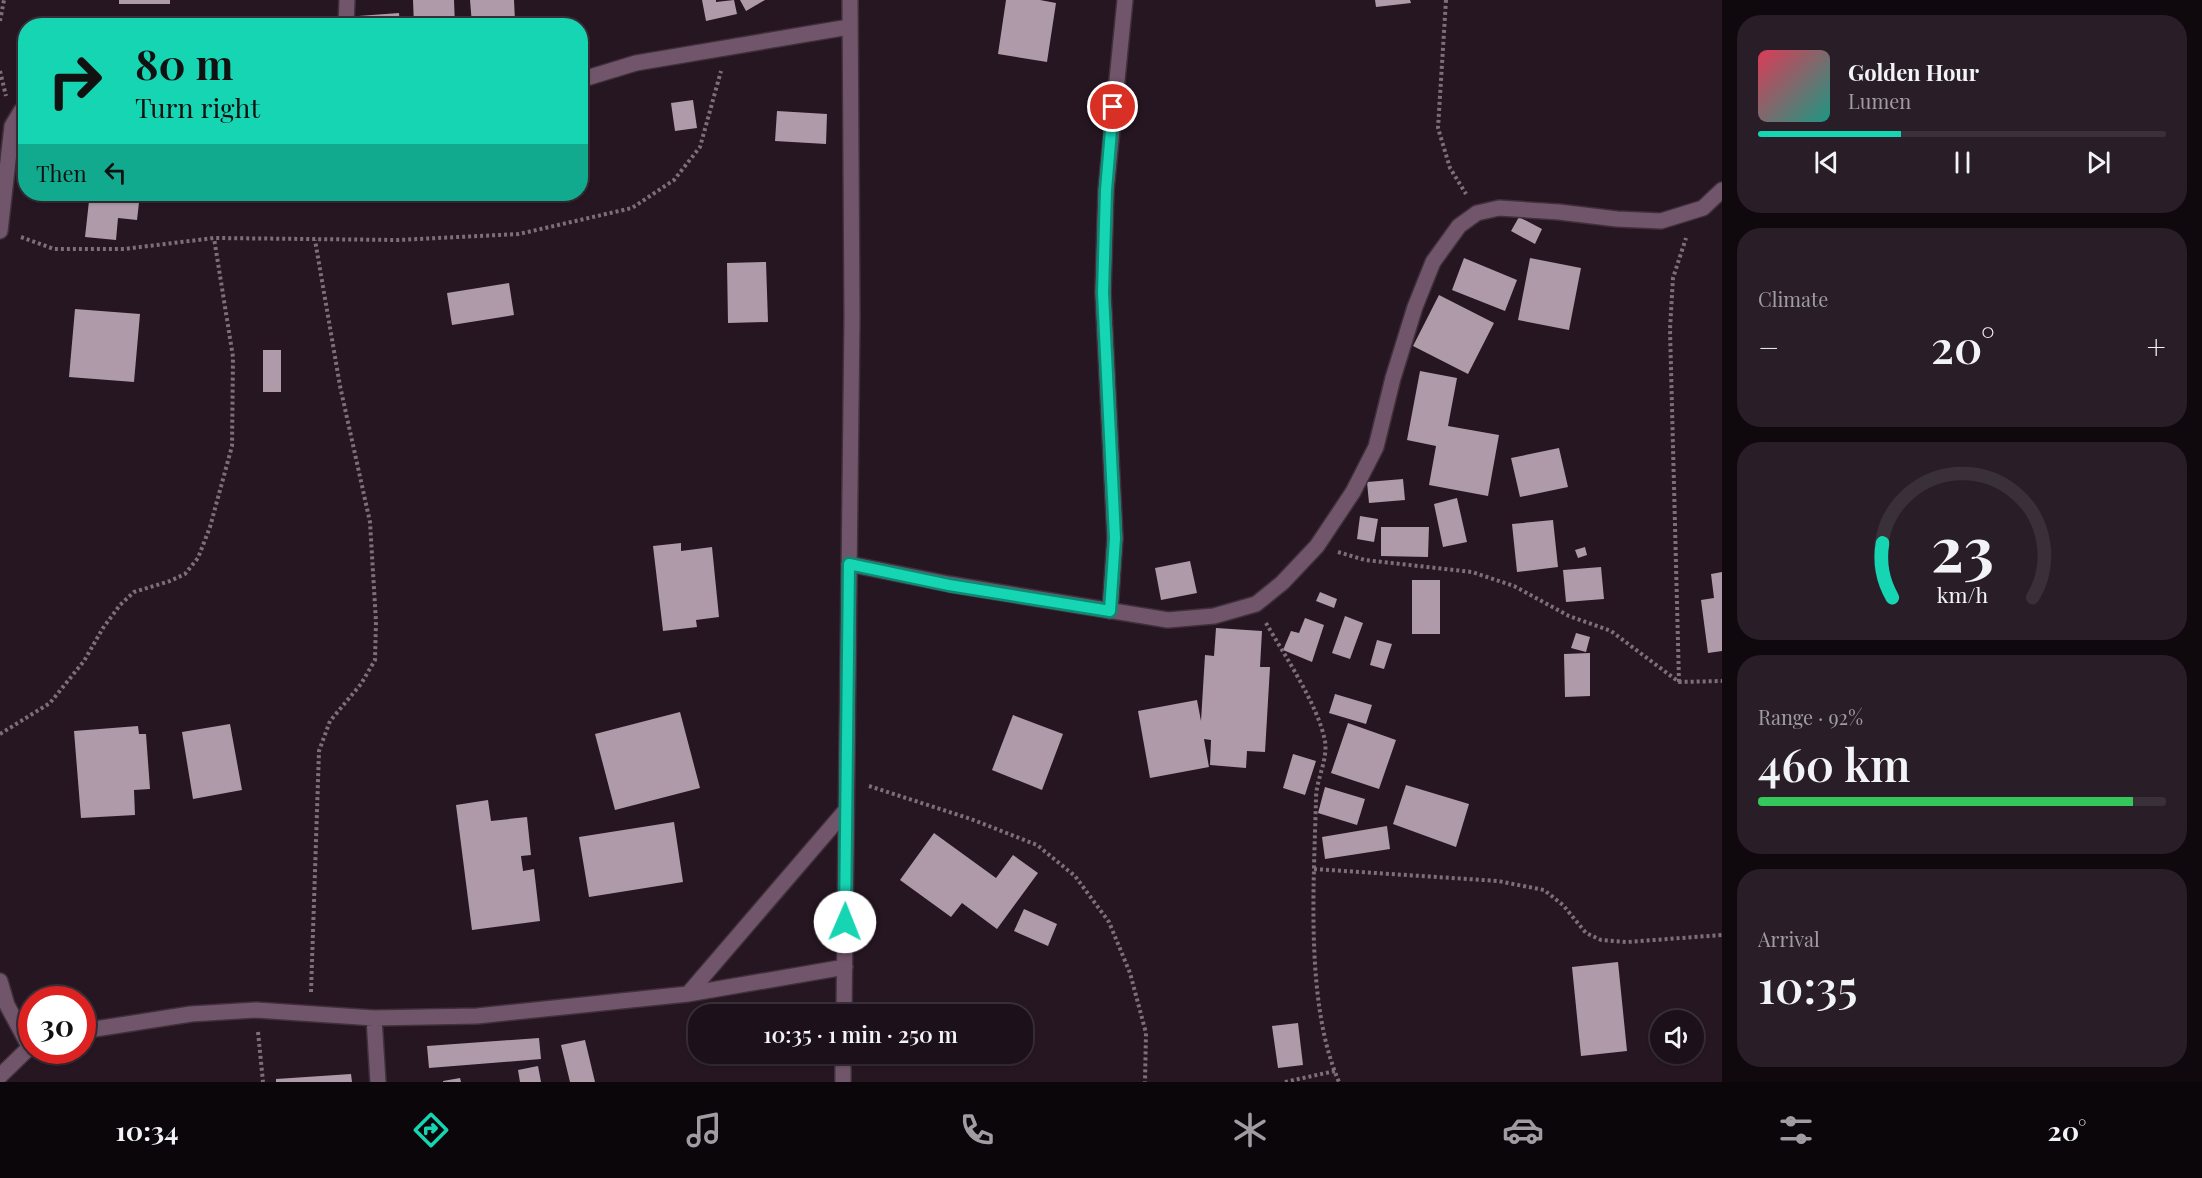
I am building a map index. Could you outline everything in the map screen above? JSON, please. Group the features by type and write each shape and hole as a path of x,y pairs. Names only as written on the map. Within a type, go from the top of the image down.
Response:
{"street":[{"path":"346,18 347,0"},
{"path":"844,1004 852,317 850,0"},
{"path":"1110,611 1115,538 1103,293 1106,190 1125,0"},
{"path":"588,78 636,63 849,27"},
{"path":"0,231 12,126 18,116"},
{"path":"849,564 949,585 1168,620 1214,616 1256,604 1282,584 1317,546 1353,492 1376,447 1408,327 1433,262 1459,226 1477,213 1499,208 1661,221 1703,208 1722,189"},
{"path":"688,994 846,810"},
{"path":"96,1029 190,1014 256,1010 374,1018 477,1016 688,994 844,967"},
{"path":"0,981 7,1005 18,1024"},
{"path":"374,1018 378,1082"},
{"path":"0,1076 18,1057"},
{"path":"843,1064 843,1082"}],"path":[{"path":"0,21 4,0"},
{"path":"1446,0 1438,128 1450,168 1477,213"},
{"path":"0,231 54,249 124,249 214,238 398,240 519,234 632,208 674,180 700,147 728,46"},
{"path":"1678,682 1670,329 1673,278 1684,240 1703,208"},
{"path":"0,734 50,703 84,661 109,620 134,592 170,581 184,574 198,558 210,526 232,446 233,357 214,238"},
{"path":"310,1013 319,751 330,721 362,684 375,660 376,622 370,522 340,386 315,240"},
{"path":"1317,546 1365,560 1472,572 1514,586 1569,616 1611,631 1678,682 1722,681"},
{"path":"1256,604 1311,702 1325,741 1324,762 1316,788 1314,941 1320,1010 1335,1071 1340,1082"},
{"path":"846,778 971,819 1037,845 1075,876 1109,922 1130,973 1146,1033 1145,1082"},
{"path":"1314,868 1498,881 1544,890 1563,905 1586,933 1601,940 1627,942 1722,935"},
{"path":"256,1010 263,1082"},
{"path":"1285,1082 1335,1071"}],"building":[{"path":"119,0 170,0 170,4 119,4"},
{"path":"413,0 454,0 455,18 414,18"},
{"path":"470,0 514,0 515,18 472,18"},
{"path":"702,0 716,0 716,2 734,0 737,14 706,21"},
{"path":"740,0 765,0 746,11"},
{"path":"1006,0 1040,0 1056,3 1047,62 998,54"},
{"path":"1375,0 1410,0 1411,3 1376,7"},
{"path":"399,13 399,18 358,18 358,16"},
{"path":"693,100 697,128 675,131 671,103"},
{"path":"777,111 827,114 826,144 775,141"},
{"path":"89,201 139,201 137,220 118,218 116,240 85,237"},
{"path":"1519,217 1542,229 1535,244 1511,231"},
{"path":"1464,258 1517,280 1505,311 1452,290"},
{"path":"1530,258 1581,268 1569,330 1518,320"},
{"path":"766,262 768,322 728,323 727,263"},
{"path":"509,283 514,315 452,325 447,293"},
{"path":"1439,295 1494,323 1468,374 1413,346"},
{"path":"75,309 140,314 134,382 69,377"},
{"path":"263,350 281,350 281,392 263,392"},
{"path":"1420,371 1457,378 1448,426 1499,435 1488,496 1429,485 1436,446 1407,440"},
{"path":"1559,448 1568,487 1520,497 1511,458"},
{"path":"1403,479 1405,500 1369,503 1367,482"},
{"path":"1457,498 1467,542 1443,547 1434,504"},
{"path":"1360,516 1378,519 1374,542 1357,539"},
{"path":"1553,520 1558,567 1517,572 1512,524"},
{"path":"1381,527 1429,527 1428,557 1381,556"},
{"path":"681,543 681,551 712,547 719,617 696,620 697,627 663,631 653,546"},
{"path":"1585,547 1587,555 1578,558 1575,550"},
{"path":"1190,561 1197,593 1161,600 1155,568"},
{"path":"1601,567 1604,599 1566,602 1563,570"},
{"path":"1722,572 1722,651 1708,653 1701,600 1714,598 1711,574"},
{"path":"1412,580 1440,580 1440,634 1412,634"},
{"path":"1320,592 1337,599 1334,608 1316,601"},
{"path":"1345,616 1363,623 1350,659 1332,653"},
{"path":"1305,618 1324,625 1312,662 1283,650 1291,631 1299,633"},
{"path":"1216,628 1262,631 1260,667 1270,667 1265,752 1247,751 1246,768 1210,765 1211,740 1204,739 1209,767 1150,778 1138,711 1197,700 1201,721 1205,655 1214,656"},
{"path":"1576,633 1590,637 1586,652 1571,648"},
{"path":"1377,640 1392,644 1384,669 1370,665"},
{"path":"1590,653 1590,696 1565,697 1564,654"},
{"path":"1335,694 1372,705 1366,724 1329,713"},
{"path":"680,712 700,788 615,810 595,734"},
{"path":"1013,715 1063,734 1042,790 992,770"},
{"path":"1348,723 1396,740 1379,789 1331,773"},
{"path":"230,724 242,790 193,799 182,732"},
{"path":"138,726 139,734 146,734 150,789 134,790 135,815 81,818 74,731"},
{"path":"1293,754 1316,761 1305,795 1283,788"},
{"path":"1406,785 1469,804 1456,847 1393,824"},
{"path":"1325,787 1365,799 1357,825 1318,813"},
{"path":"488,800 491,821 527,817 531,855 521,856 523,871 534,869 540,921 472,930 456,805"},
{"path":"674,822 683,882 589,897 579,837"},
{"path":"1387,826 1390,849 1325,859 1322,837"},
{"path":"934,833 996,878 1013,855 1038,873 997,929 962,903 951,917 900,880"},
{"path":"1024,909 1057,924 1048,946 1014,931"},
{"path":"1618,962 1627,1051 1581,1056 1572,967"},
{"path":"1298,1023 1303,1065 1278,1068 1272,1026"},
{"path":"539,1038 541,1059 429,1068 427,1046"},
{"path":"585,1040 595,1082 570,1082 561,1045"},
{"path":"538,1066 541,1082 520,1082 518,1070"},
{"path":"351,1074 352,1082 276,1082 276,1079"},
{"path":"460,1078 461,1082 443,1082 443,1081"}],"route":[{"path":"845,922 849,564 949,585 1110,611 1115,538 1103,293 1106,190 1113,107"}]}
